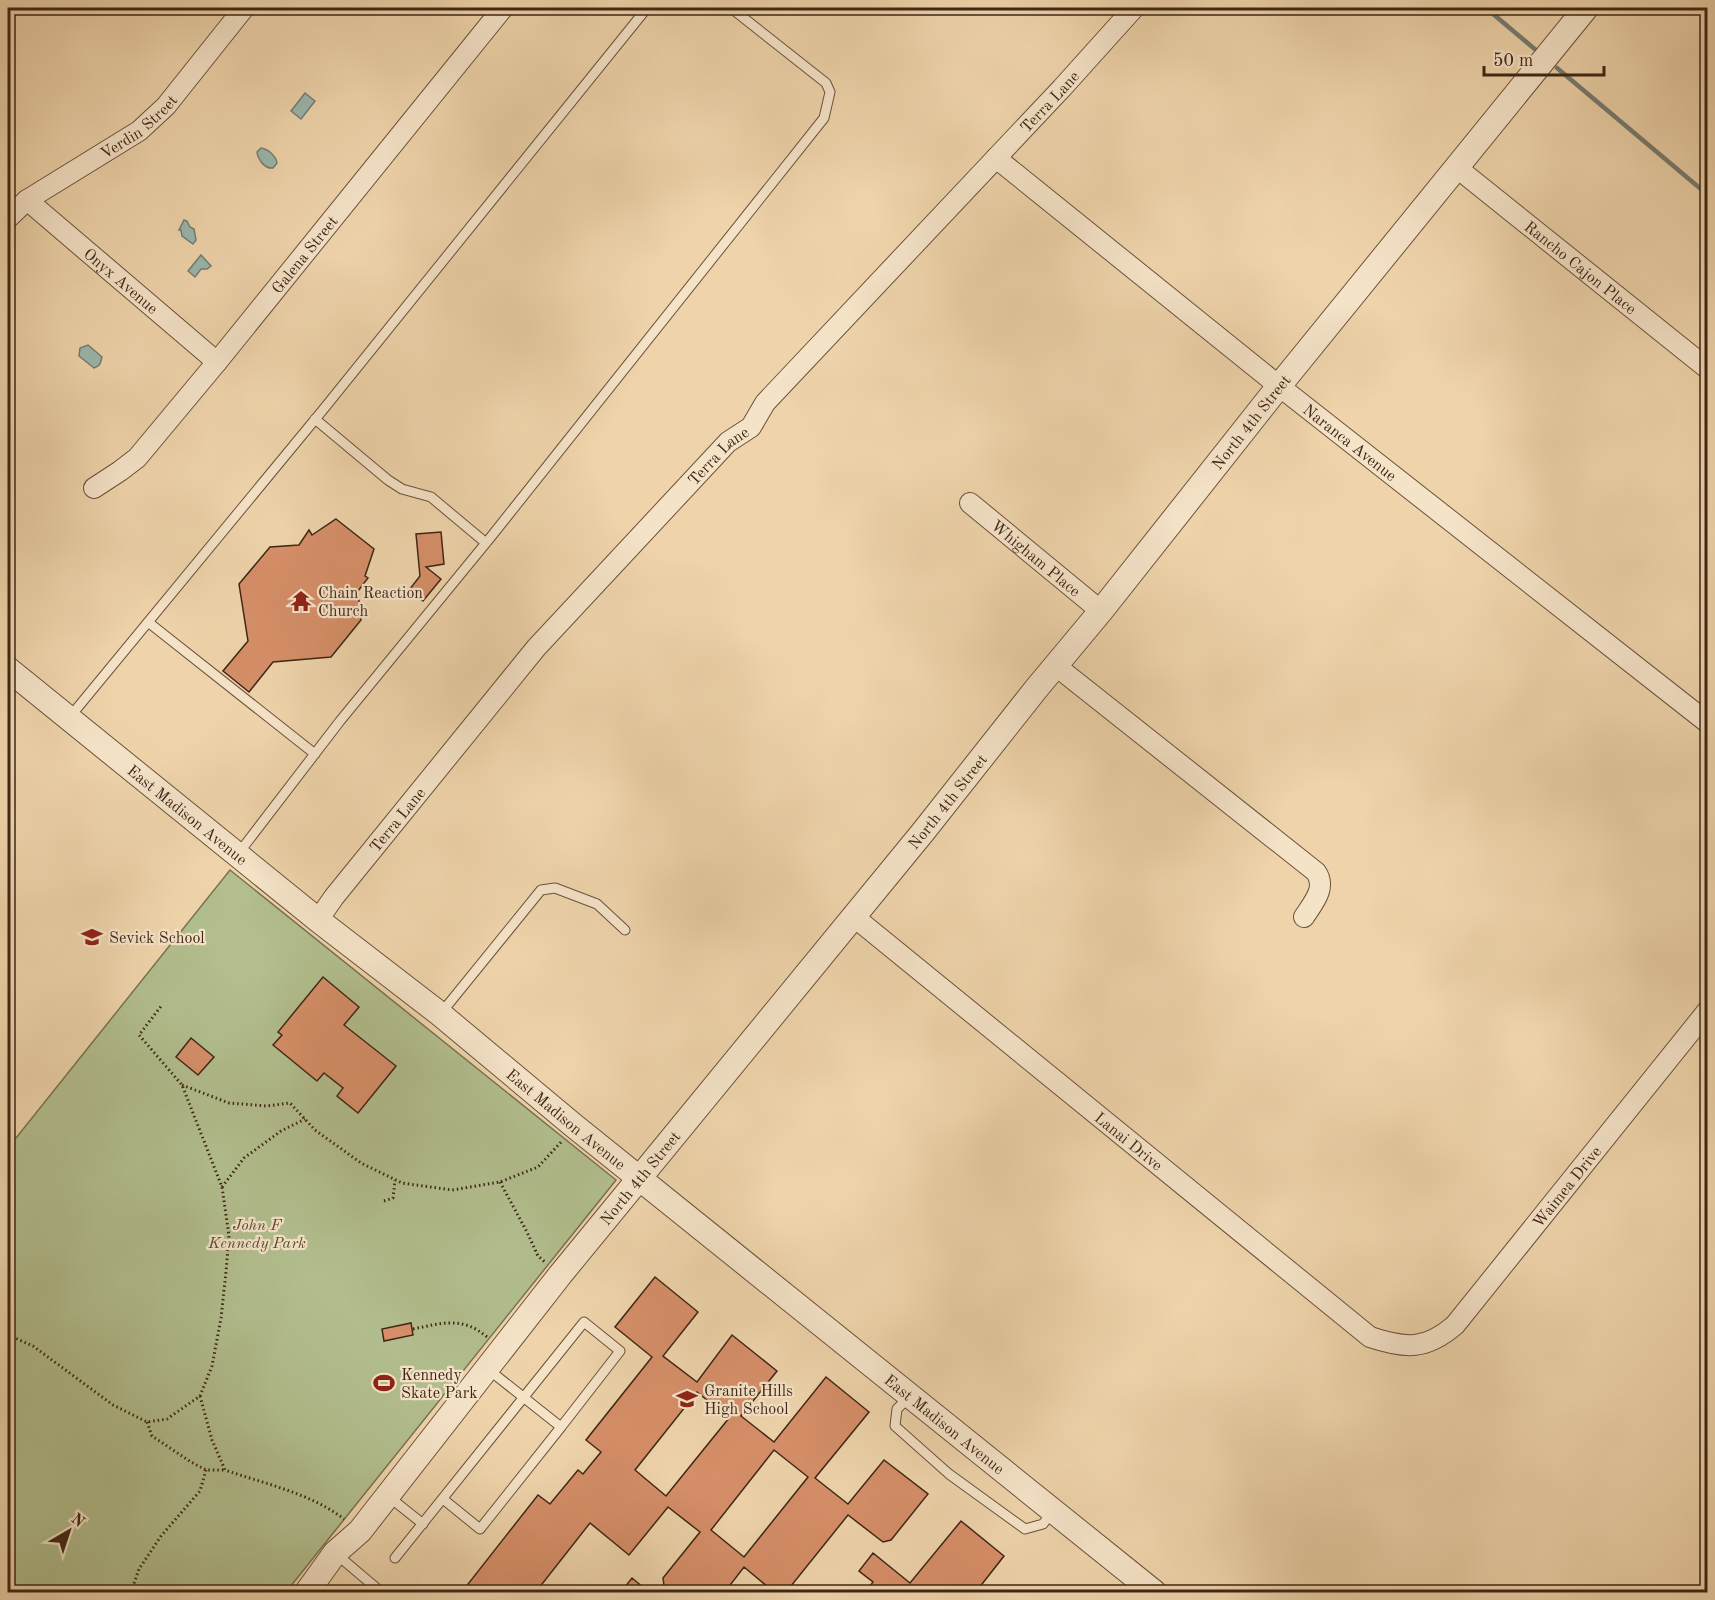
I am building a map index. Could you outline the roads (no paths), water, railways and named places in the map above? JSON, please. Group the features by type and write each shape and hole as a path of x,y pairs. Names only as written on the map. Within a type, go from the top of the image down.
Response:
{"street":[{"name":"Verdin Street","path":"8,218 27,200 139,131 166,106 244,8"},
{"name":"Galena Street","path":"94,488 137,458 503,8"},
{"name":"Terra Lane","path":"318,920 334,897 536,648 729,442 751,427 765,403 1062,88 1134,8"},
{"name":"North 4th Street","path":"307,1593 335,1554 360,1532 560,1275 923,832 1279,386 1586,8"},
{"name":"Naranca Avenue","path":"996,158 1279,386 1707,723"},
{"name":"Rancho Cajon Place","path":"1456,167 1707,369"},
{"name":"Onyx Avenue","path":"27,200 217,362"},
{"name":"Whigham Place","path":"970,503 1101,611"},
{"path":"1056,666 1316,872 1320,878 1321,888 1304,917"},
{"name":"East Madison Avenue","path":"8,669 318,920 440,1014 573,1125 1154,1593"},
{"name":"Lanai Drive","path":"853,916 1371,1337 1399,1346 1412,1346"},
{"name":"Waimea Drive","path":"1412,1346 1441,1337 1455,1325 1707,1010"}],"lane":[{"path":"69,719 647,8"},
{"path":"238,854 315,754 824,118 830,92 826,83 730,8"},
{"path":"315,419 388,480 402,489 431,497 486,543"},
{"path":"148,622 315,754"},
{"path":"440,1014 541,890 555,888 597,904 625,930"},
{"path":"395,1558 423,1524 443,1498 524,1398 584,1322 620,1351 480,1529 443,1498"},
{"path":"487,1368 561,1427"},
{"path":"910,1396 897,1409 896,1426 949,1474 1025,1530 1042,1524 1053,1511"},
{"path":"388,1496 423,1524"},
{"path":"335,1554 381,1593"}],"water":[{"path":"305,93 315,101 301,119 291,111"},
{"path":"261,148 269,151 275,158 277,163 273,168 267,167 260,161 257,152"},
{"path":"184,220 194,229 196,240 193,244 182,236 179,230"},
{"path":"201,255 211,266 201,269 195,277 188,271"},
{"path":"88,345 102,357 100,364 94,368 79,356 80,348"}],"waterway":[{"path":"1486,8 1537,51"},
{"path":"1557,68 1708,195"}],"place":[{"name":"Chain Reaction Church","path":"301,601"},
{"name":"Sevick School","path":"92,937"},
{"name":"Kennedy Skate Park","path":"384,1383"},
{"name":"Granite Hills High School","path":"687,1399"}],"park label":[{"name":"John F Kennedy Park","path":"257,1233"}]}
